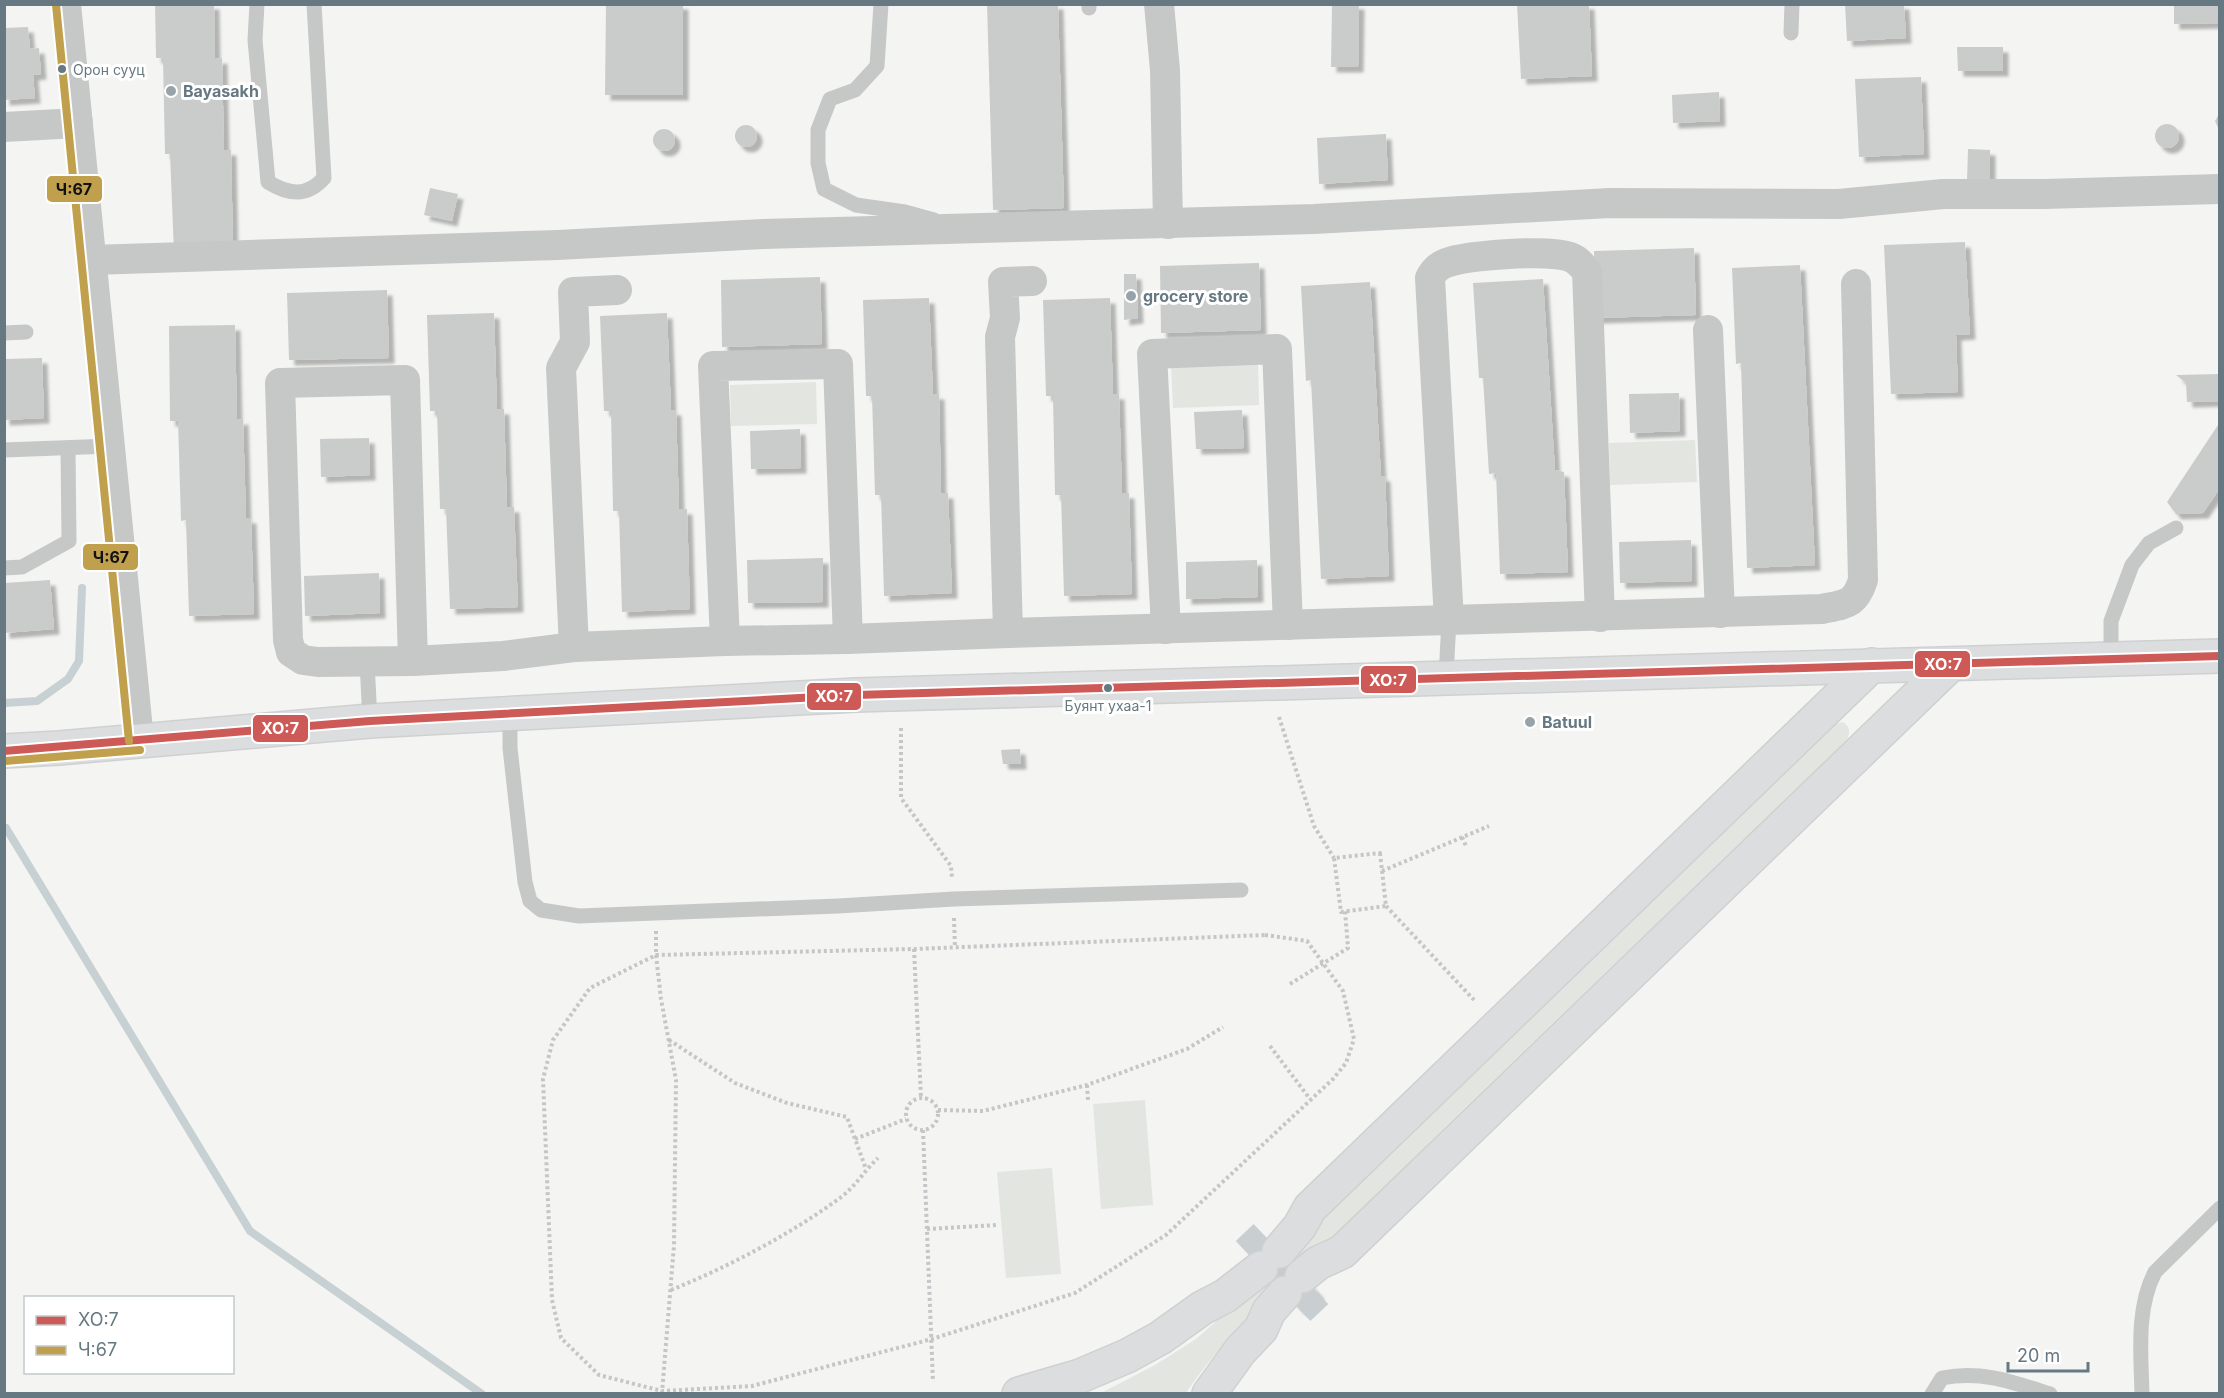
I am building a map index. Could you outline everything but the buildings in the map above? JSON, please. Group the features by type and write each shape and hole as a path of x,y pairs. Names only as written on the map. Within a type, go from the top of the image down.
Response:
{"main road":[{"path":"4,751 370,720 891,694 2220,656"},
{"path":"1209,1394 1240,1351 1262,1329 1269,1311 1330,1278 1342,1252 1951,664"},
{"path":"1019,1394 1080,1376 1127,1356 1160,1338 1202,1308 1225,1296 1263,1252 1279,1224 1310,1208 1872,665"}],"street":[{"path":"66,4 139,740"},
{"path":"1159,4 1165,70 1168,224"},
{"path":"4,127 78,123"},
{"path":"91,260 558,245 763,234 1168,224 1610,203 1839,204 1943,194 2044,194 2220,189"},
{"path":"1449,620 1430,278 1434,270 1447,263 1491,255 1569,256 1581,263 1587,272 1600,616"},
{"path":"1008,633 1000,337 1005,318 1003,282 1032,281"},
{"path":"412,661 405,380 280,383 288,640 291,652 303,660 412,661 503,656 574,647 725,640 848,639 1822,609 1846,604 1859,594 1863,580 1856,284"},
{"path":"574,647 561,368 575,342 573,292 617,290"},
{"path":"1708,330 1720,613"},
{"path":"1166,628 1152,354 1277,349 1288,625"},
{"path":"725,640 713,366 838,364 848,639"}],"lane":[{"path":"257,4 255,40 268,182 281,190 303,192 316,187 324,178 314,4"},
{"path":"881,4 877,66 855,90 830,99 818,130 818,163 824,189 856,205 905,212 935,221 948,230"},
{"path":"1791,33 1792,4"},
{"path":"4,333 26,332"},
{"path":"4,450 111,446"},
{"path":"4,568 22,567 69,541 68,448"},
{"path":"2111,659 2111,621 2132,566 2149,543 2176,528"},
{"path":"1446,677 1449,620"},
{"path":"367,662 370,720"},
{"path":"510,712 510,748 525,882 530,901 541,910 579,916 954,899 1240,890"},
{"path":"2142,1394 2141,1337 2149,1284 2155,1272 2220,1208"},
{"path":"1932,1394 1942,1378 1962,1374 2003,1379 2050,1394"}],"path":[{"path":"1279,717 1314,826 1334,858 1341,912 1386,906"},
{"path":"901,729 902,798 951,866 955,948"},
{"path":"1382,871 1489,826"},
{"path":"1461,837 1466,846"},
{"path":"1334,858 1380,853 1386,906 1474,1000"},
{"path":"1290,984 1348,948 1345,911"},
{"path":"656,912 656,955 676,1080 671,1290 662,1392"},
{"path":"1265,935 1307,941 1343,991 1354,1040 1346,1064 1333,1080 1166,1234 1075,1293 932,1339 752,1386 662,1392 599,1375 561,1338 552,1300 543,1080 553,1040 590,988 656,955 914,949 1265,935"},
{"path":"914,949 921,1098"},
{"path":"938,1110 983,1111 1087,1085 1187,1049 1224,1027"},
{"path":"669,1040 735,1083 787,1103 847,1117 866,1169"},
{"path":"1270,1046 1310,1100"},
{"path":"1087,1085 1088,1100"},
{"path":"921,1098 931,1101 938,1110 937,1119 932,1127 923,1130 916,1129 906,1119 907,1109 912,1102 921,1098"},
{"path":"855,1138 906,1119"},
{"path":"923,1130 933,1382"},
{"path":"671,1290 712,1274 785,1233 843,1196 878,1158"},
{"path":"927,1229 997,1225"}],"shaded area":[{"path":"1258,363 1259,405 1173,408 1171,366"},
{"path":"816,382 817,424 731,426 730,385"},
{"path":"1695,440 1697,482 1610,485 1609,443"},
{"path":"1843,722 1849,730 1847,740 1447,1125 1302,1269 1288,1254 1836,724"},
{"path":"1145,1100 1153,1205 1101,1209 1093,1104"},
{"path":"1052,1168 1061,1274 1006,1278 997,1172"},
{"path":"1265,1278 1277,1291 1229,1339 1186,1393 1099,1394 1155,1365 1196,1339"}],"waterway":[{"path":"4,703 37,701 68,679 79,661 82,588"},
{"path":"6,828 250,1231 482,1394"}],"tunnel":[{"path":"1247,1253 1265,1236"},
{"path":"1299,1309 1317,1292"}],"transit line":[{"name":"Ч:67","path":"56,5 129,741"},
{"name":"ХО:7","path":"4,751 370,721 856,695 2220,656"},
{"name":"Ч:67","path":"5,761 140,750"}],"place":[{"name":"Орон сууц","path":"62,69"},
{"name":"Bayasakh","path":"171,91"},
{"name":"grocery store","path":"1131,296"},
{"name":"Буянт ухаа-1","path":"1108,688"},
{"name":"Batuul","path":"1530,722"}]}
